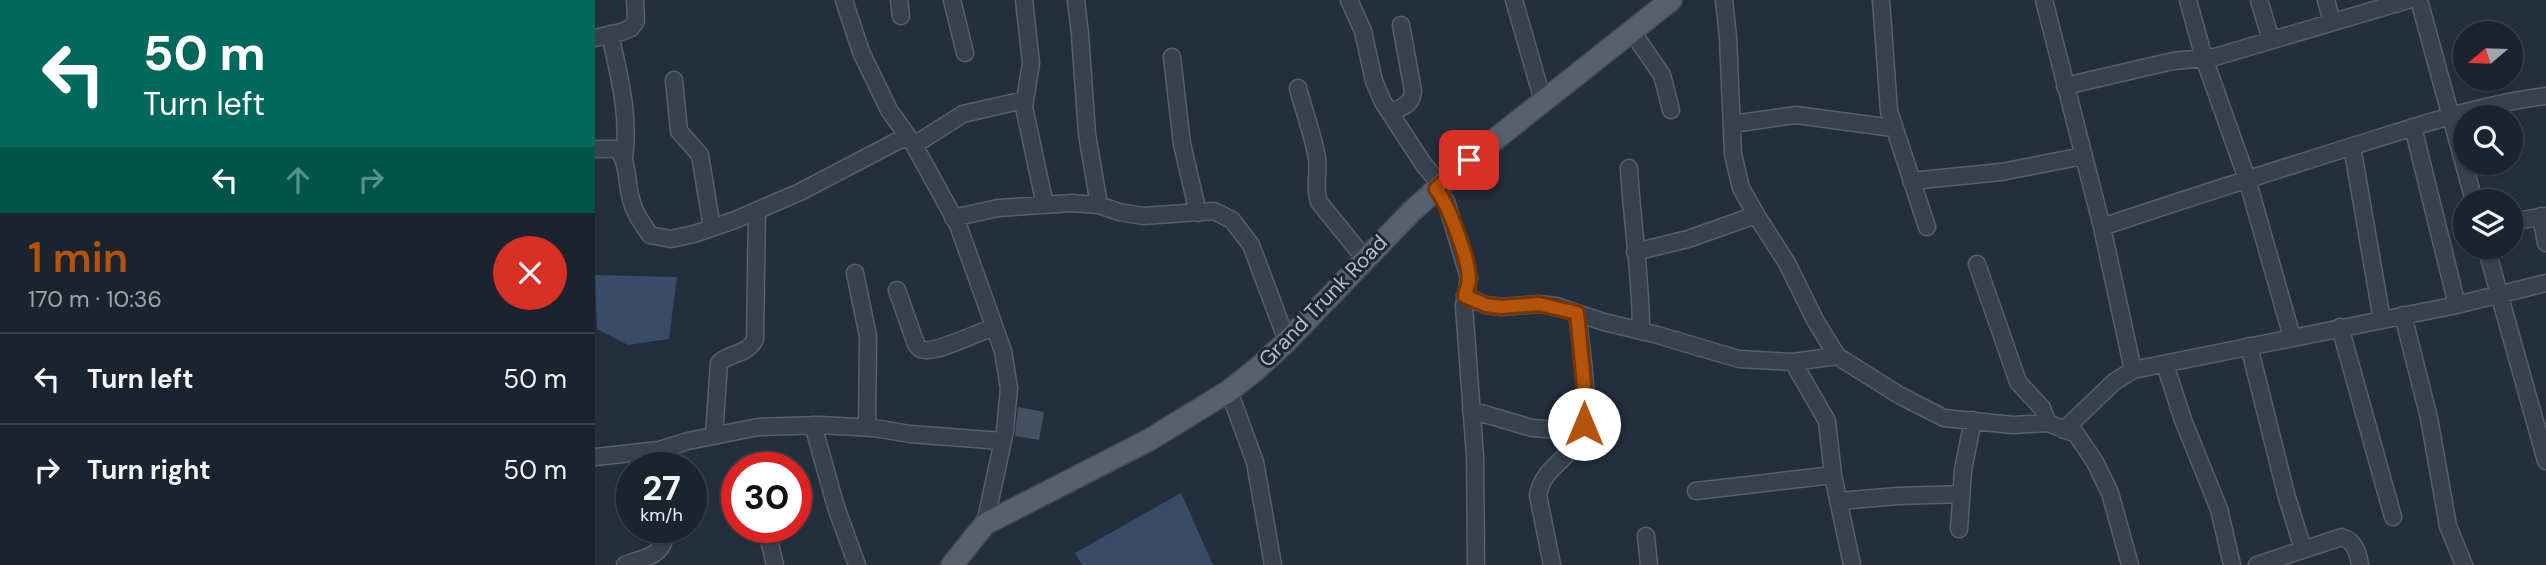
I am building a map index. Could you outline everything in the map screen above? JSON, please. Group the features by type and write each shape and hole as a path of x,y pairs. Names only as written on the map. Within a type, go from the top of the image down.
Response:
{"main road":[{"name":"Grand Trunk Road","path":"952,565 985,524 1149,440 1229,391 1287,341 1364,259 1438,187 1671,0"}],"street":[{"path":"635,0 636,21 631,28 602,36 622,88 627,138 624,158 630,199 636,216 650,235 671,239 712,228 757,211 963,114 1024,100"},
{"path":"843,0 846,14 889,110 910,140 953,218 1003,351 1009,388 1002,441 985,524"},
{"path":"952,0 965,53"},
{"path":"1024,0 1031,63 1031,75 1024,100 1025,115 1045,205"},
{"path":"1076,0 1087,134 1099,205"},
{"path":"1349,0 1363,31 1374,80 1390,113 1445,201 1469,278 1464,306 1475,456 1476,565"},
{"path":"1514,0 1543,101"},
{"path":"1724,0 1733,153 1741,188 1787,264 1815,320 1837,356 1899,395 1944,418 2013,425 2047,423 2076,434 2095,462 2110,493 2130,565"},
{"path":"1881,0 1885,72 1893,128 1927,227"},
{"path":"2044,0 2102,227 2133,370"},
{"path":"2187,0 2204,58 2247,179 2292,337"},
{"path":"2259,0 2271,40"},
{"path":"2326,0 2332,22"},
{"path":"2066,86 2173,61 2204,58 2408,0"},
{"path":"2419,0 2471,189"},
{"path":"1390,113 1412,99 1401,25"},
{"path":"1631,30 1663,75 1671,110"},
{"path":"1172,57 1182,144 1198,213"},
{"path":"674,80 680,131 700,155 712,228"},
{"path":"1298,89 1316,155 1319,173 1316,192 1319,202 1364,259"},
{"path":"2102,227 2451,115 2516,99 2546,96"},
{"path":"1732,124 1796,115 1893,128"},
{"path":"2413,127 2456,305"},
{"path":"2352,146 2382,320"},
{"path":"595,149 618,149 624,158"},
{"path":"1912,181 2001,172 2083,156"},
{"path":"1629,168 1635,252 1641,286 1641,331"},
{"path":"953,218 997,208 1072,203 1099,205 1143,216 1214,211 1232,220 1251,245 1287,341"},
{"path":"714,435 719,363 747,349 755,339 757,211"},
{"path":"1635,252 1688,239 1756,215"},
{"path":"2523,220 2544,216 2546,243"},
{"path":"2489,259 2498,294 2540,408 2546,461"},
{"path":"1977,264 2018,382 2042,408 2047,423"},
{"path":"855,273 868,336 867,427"},
{"path":"2064,430 2114,382 2133,370 2456,305 2546,283"},
{"path":"897,290 916,344 921,349 928,351 994,327"},
{"path":"1465,296 1486,305 1501,307 1539,304 1739,359 1793,362 1837,356"},
{"path":"1552,565 1538,495 1540,483 1546,474 1575,446 1583,432 1586,408 1577,313"},
{"path":"2403,316 2431,431 2448,526 2464,565"},
{"path":"2340,327 2393,517"},
{"path":"2249,346 2288,502 2296,556"},
{"path":"1793,362 1828,421 1833,475 1853,565"},
{"path":"2165,364 2183,420 2219,509 2232,565"},
{"path":"1229,391 1255,462 1273,565"},
{"path":"1471,410 1532,428 1583,432"},
{"path":"1959,529 1963,470 1973,421"},
{"path":"813,425 836,507 857,565"},
{"path":"595,457 659,450 714,435 758,427 867,427 910,434 1002,441"},
{"path":"1696,491 1833,475"},
{"path":"1838,501 1961,494"},
{"path":"1646,536 1649,565"},
{"path":"2257,565 2296,556 2342,537 2350,539 2354,545 2360,565"},
{"path":"625,565 660,550 664,543"},
{"path":"770,543 775,565"}],"water":[{"path":"595,275 677,277 669,339 628,345 597,329"},
{"path":"1181,493 1213,565 1082,565 1075,553"}],"building":[{"path":"1018,407 1044,412 1039,440 1015,436"}],"route":[{"path":"1469,160 1436,189 1445,201 1469,278 1465,296 1486,305 1501,307 1539,304 1577,313 1586,408 1584,424"}]}
